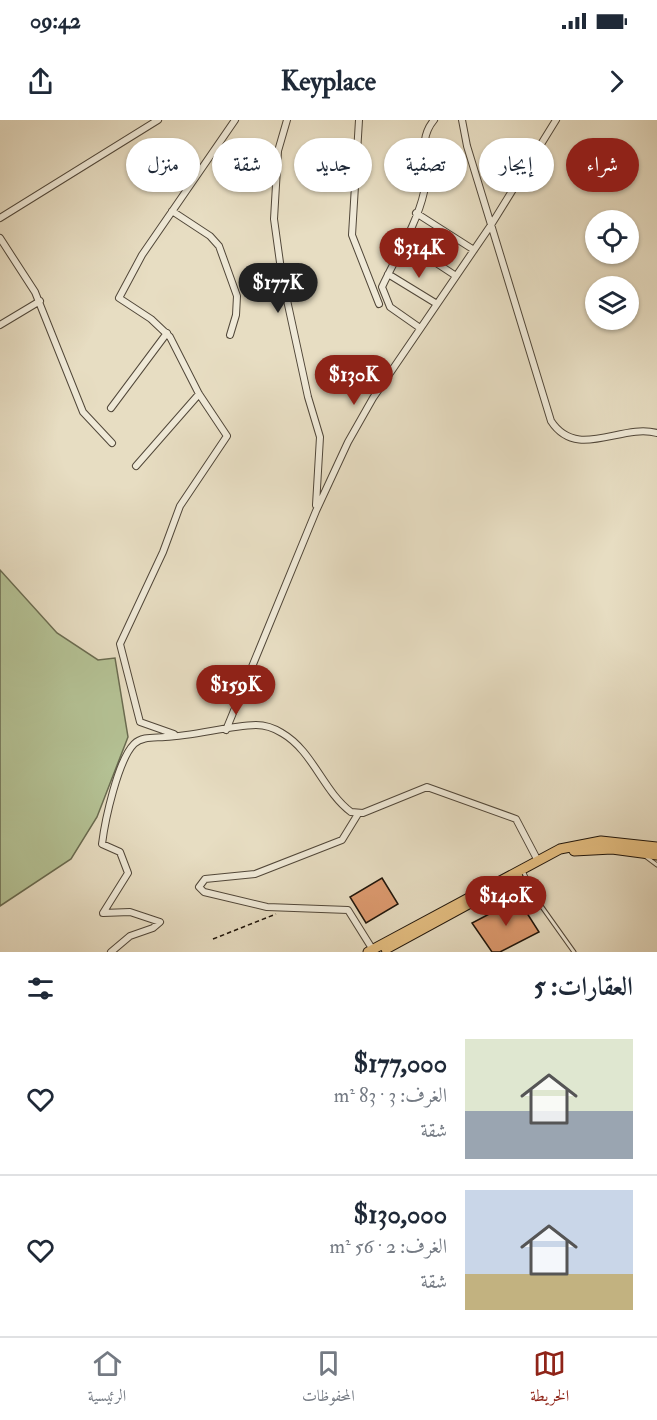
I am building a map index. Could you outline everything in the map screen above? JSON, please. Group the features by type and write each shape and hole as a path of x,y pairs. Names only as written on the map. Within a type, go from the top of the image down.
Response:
{"main road":[{"path":"374,951 537,859 560,849 586,842 613,841 657,847"},
{"path":"374,951 524,873 574,851 600,848 657,855"}],"street":[{"path":"0,218 158,120"},
{"path":"186,737 161,732 140,722 120,644 163,552 176,514 227,436 199,394 167,333 119,298 142,255 235,120"},
{"path":"287,120 278,151 274,219 284,285 308,396 320,437 316,512"},
{"path":"359,120 352,235 379,304"},
{"path":"420,328 390,307 382,287 416,213 425,185 426,135 434,120"},
{"path":"462,120 544,404 554,426 565,436 579,441 634,431 657,433"},
{"path":"226,730 316,512 358,424 491,225 556,120"},
{"path":"172,211 210,236 219,246 237,296 236,315 230,335"},
{"path":"416,213 474,250"},
{"path":"0,238 39,301 83,412 112,443"},
{"path":"403,242 456,276"},
{"path":"388,274 437,304"},
{"path":"0,325 39,301"},
{"path":"111,408 167,333"},
{"path":"136,466 199,394"},
{"path":"111,952 130,936 153,928 160,922 130,912 102,913 128,873 120,852 102,844 115,786 131,748 138,741 264,726 286,735 303,753 342,805 358,814"},
{"path":"374,951 348,910 288,909 204,892 199,885 202,880 255,874 342,840 358,814 427,787 516,819 537,859"}],"lane":[{"path":"639,852 657,865"},
{"path":"524,873 537,900 574,952"}],"path":[{"path":"213,939 288,909"}],"green space":[{"path":"0,570 57,633 98,660 115,658 128,737 97,817 71,859 0,906"}],"building":[{"path":"382,878 398,904 366,923 350,897"},
{"path":"518,899 539,932 500,952 492,952 472,923"}]}
